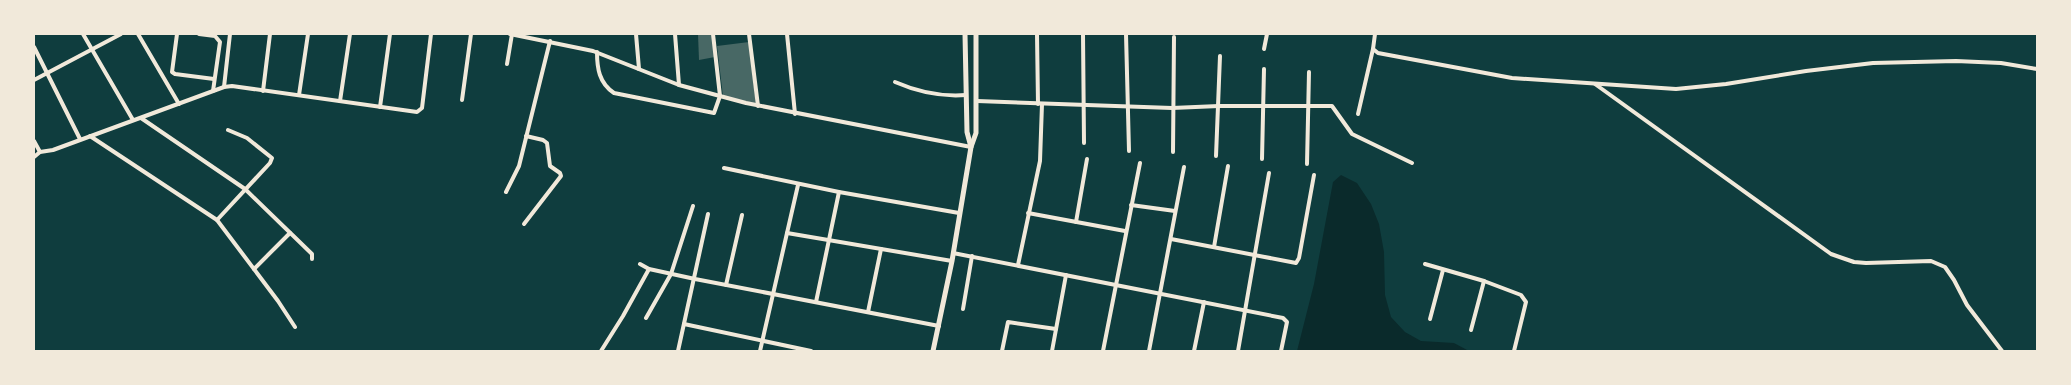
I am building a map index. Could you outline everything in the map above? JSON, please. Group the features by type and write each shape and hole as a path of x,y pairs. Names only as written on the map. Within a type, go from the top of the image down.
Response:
{"street":[{"path":"84,34 133,120"},
{"path":"34,80 121,34"},
{"path":"138,34 179,104"},
{"path":"177,34 172,72 214,79"},
{"path":"200,34 215,36 219,40 213,91"},
{"path":"224,87 230,34"},
{"path":"263,90 270,34"},
{"path":"298,95 308,34"},
{"path":"340,101 350,34"},
{"path":"380,107 390,34"},
{"path":"34,157 40,152 53,150 224,87 232,86 417,112 422,108 431,34"},
{"path":"462,100 471,34"},
{"path":"507,64 511,34 596,52 680,85 758,106 971,147"},
{"path":"636,34 639,69"},
{"path":"675,34 680,85"},
{"path":"596,52 601,78 608,89 614,93 714,113 720,96 713,34"},
{"path":"749,34 758,106"},
{"path":"787,34 795,114"},
{"path":"965,34 967,132 971,147"},
{"path":"933,351 952,261 971,147 976,133 976,34"},
{"path":"1018,266 1040,161 1037,34"},
{"path":"1083,34 1084,144"},
{"path":"1126,34 1129,152"},
{"path":"1264,50 1267,34"},
{"path":"1358,114 1374,49 1375,34"},
{"path":"1172,152 1174,37"},
{"path":"506,192 520,166 526,136 542,82 550,41"},
{"path":"34,47 80,139"},
{"path":"1374,49 1378,53 1512,78 1676,89 1726,84 1806,71 1874,63 1956,61 2001,63 2037,69"},
{"path":"1216,156 1220,56"},
{"path":"1262,159 1264,69"},
{"path":"1307,164 1309,72"},
{"path":"895,82 928,93 948,97 966,95"},
{"path":"1595,84 1831,254 1854,262 1932,261 1939,263 1954,280 1967,305 2002,351"},
{"path":"977,101 1172,108 1332,106 1352,134 1412,163"},
{"path":"141,118 245,189 312,254 312,259"},
{"path":"218,220 270,163 272,158 247,138 228,130"},
{"path":"90,136 218,220 295,327"},
{"path":"524,224 561,176 560,173 550,166 547,143 526,136"},
{"path":"34,141 40,152"},
{"path":"1076,222 1087,159"},
{"path":"1103,351 1125,231 1140,163"},
{"path":"1214,247 1228,166"},
{"path":"1149,351 1184,167"},
{"path":"724,168 839,192 959,213"},
{"path":"1238,351 1269,174"},
{"path":"1171,239 1294,263 1298,261 1314,175"},
{"path":"760,351 798,184"},
{"path":"816,302 839,192"},
{"path":"1131,205 1175,211"},
{"path":"646,318 671,274 693,206"},
{"path":"1028,213 1125,231"},
{"path":"678,351 708,214"},
{"path":"726,285 742,215"},
{"path":"254,269 290,233"},
{"path":"787,233 952,261"},
{"path":"868,312 880,249"},
{"path":"953,253 1283,318 1287,322 1281,351"},
{"path":"963,309 972,256"},
{"path":"640,264 649,269 695,279 939,326"},
{"path":"1425,264 1484,281 1525,298 1525,312 1514,351"},
{"path":"601,351 649,269"},
{"path":"1430,319 1443,270"},
{"path":"1052,351 1066,275"},
{"path":"1471,330 1484,281"},
{"path":"1194,351 1204,302"},
{"path":"1002,351 1008,322 1012,321 1056,329"},
{"path":"684,324 811,351"}],"water":[{"path":"1341,175 1357,183 1371,204 1379,224 1384,252 1385,295 1391,317 1405,332 1421,341 1454,343 1469,351 1297,351 1314,284 1333,182"}],"building":[{"path":"698,34 713,34 715,57 699,60"},
{"path":"749,42 756,105 723,96 717,46"}]}
